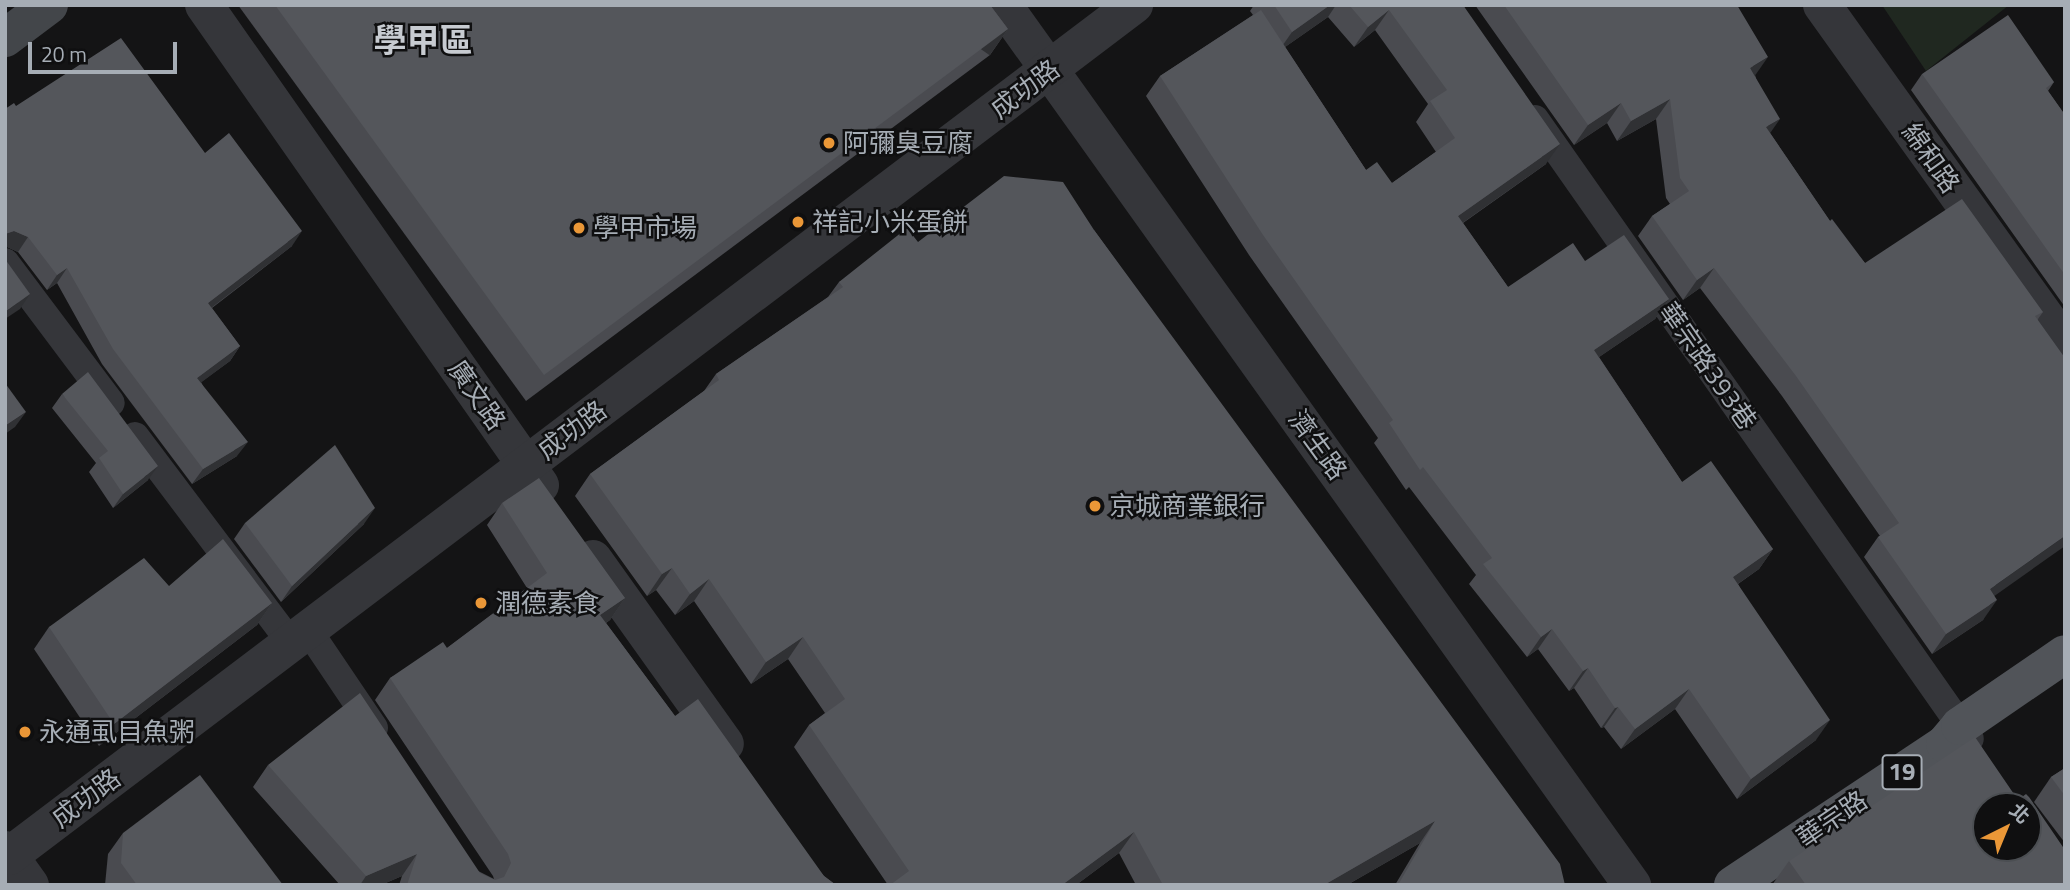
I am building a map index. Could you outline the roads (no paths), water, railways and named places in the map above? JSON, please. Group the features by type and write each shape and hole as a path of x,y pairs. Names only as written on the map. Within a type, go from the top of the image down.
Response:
{"main road":[{"path":"5,38 49,5"},
{"name":"華宗路","path":"1733,885 1945,744 1971,741 2065,654"}],"street":[{"name":"廣文路","path":"204,5 566,522 745,771"},
{"name":"濟生路","path":"1003,5 1632,885"},
{"name":"成功路","path":"15,864 299,637 1135,5"},
{"name":"綿和路","path":"1822,5 2065,345"}],"lane":[{"name":"華宗路393巷","path":"1520,97 1971,741"},
{"path":"5,262 386,746"}],"place":[{"name":"阿彌臭豆腐","path":"829,143"},
{"name":"祥記小米蛋餅","path":"798,222"},
{"name":"學甲市場","path":"579,228"},
{"name":"京城商業銀行","path":"1095,506"},
{"name":"潤德素食","path":"481,603"},
{"name":"永通虱目魚粥","path":"25,732"}],"district":[{"name":"學甲區","path":"423,41"}]}
